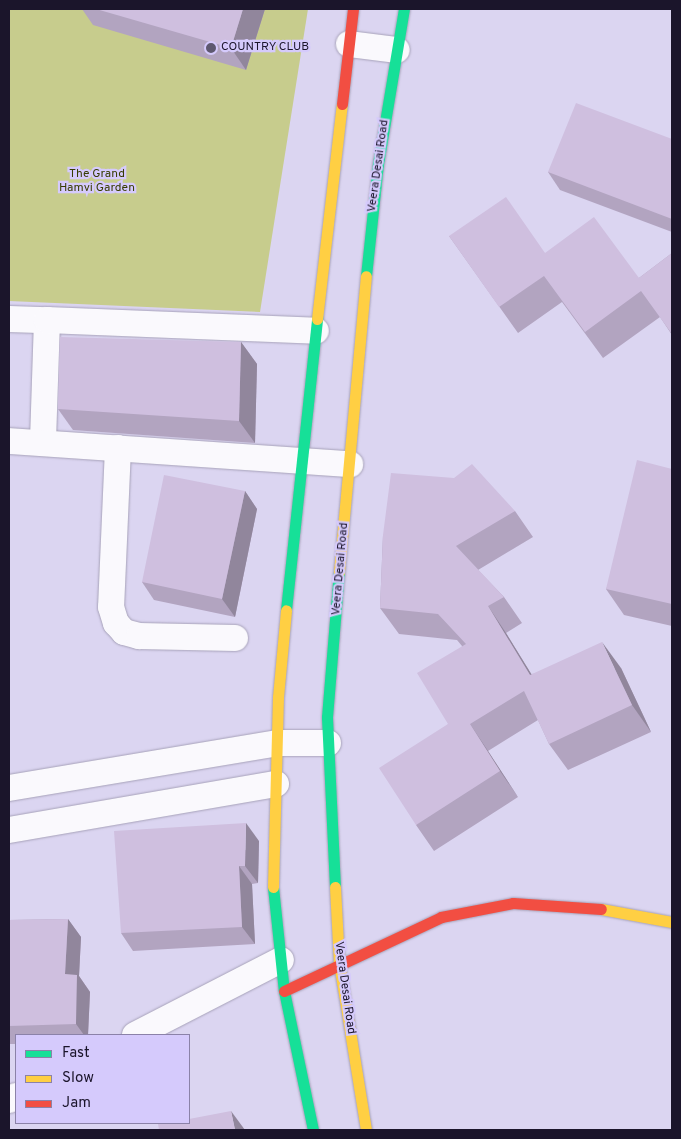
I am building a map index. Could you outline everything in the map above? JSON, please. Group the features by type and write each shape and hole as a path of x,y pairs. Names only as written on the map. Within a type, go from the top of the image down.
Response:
{"street":[{"path":"313,1130 284,991 273,891 278,698 300,460 353,9"},
{"name":"Veera Desai Road","path":"366,1130 338,963 327,717 350,464 354,393 378,164 404,9"},
{"path":"349,44 397,50"},
{"path":"9,319 316,331"},
{"path":"43,442 47,320"},
{"path":"9,441 350,464"},
{"path":"118,448 111,607 116,623 124,632 140,636 235,638"},
{"path":"9,788 277,743 328,743"},
{"path":"9,830 276,784"},
{"path":"284,991 338,963 441,917 513,902 590,907 672,922"},
{"path":"136,1034 281,960"}],"green space":[{"name":"The Grand Hamvi Garden","path":"9,9 308,9 260,312 9,301"}],"building":[{"path":"96,9 243,9 231,48"},
{"path":"576,103 672,139 672,219 548,172"},
{"path":"506,197 545,253 594,217 639,278 672,253 672,334 641,291 585,332 544,276 499,307 449,236"},
{"path":"60,337 241,342 239,421 58,409"},
{"path":"637,460 672,469 672,604 606,589"},
{"path":"472,464 515,511 456,546 504,597 488,606 530,675 602,642 632,705 549,744 524,691 470,724 500,771 416,825 379,768 448,724 417,673 466,644 438,614 380,608 383,535 391,473 454,478"},
{"path":"164,475 245,491 222,599 142,582"},
{"path":"246,823 245,866 239,866 242,927 121,933 114,831"},
{"path":"68,919 65,974 77,975 76,1024 9,1026 9,920"},
{"path":"231,1111 235,1130 159,1130 158,1124 190,1124 190,1119"}],"traffic: fast":[{"path":"366,276 378,164 404,9"},
{"path":"286,610 317,319"},
{"path":"335,887 327,717 339,572"},
{"path":"273,887 284,991 313,1130"}],"traffic: slow":[{"path":"317,319 342,104"},
{"path":"339,572 366,276"},
{"path":"273,887 278,697 286,610"},
{"path":"335,887 339,963 366,1130"},
{"path":"601,909 672,922"}],"traffic: jam":[{"path":"342,104 353,9"},
{"path":"284,991 441,917 513,903 601,909"}],"place":[{"name":"COUNTRY CLUB","path":"211,48"}]}
